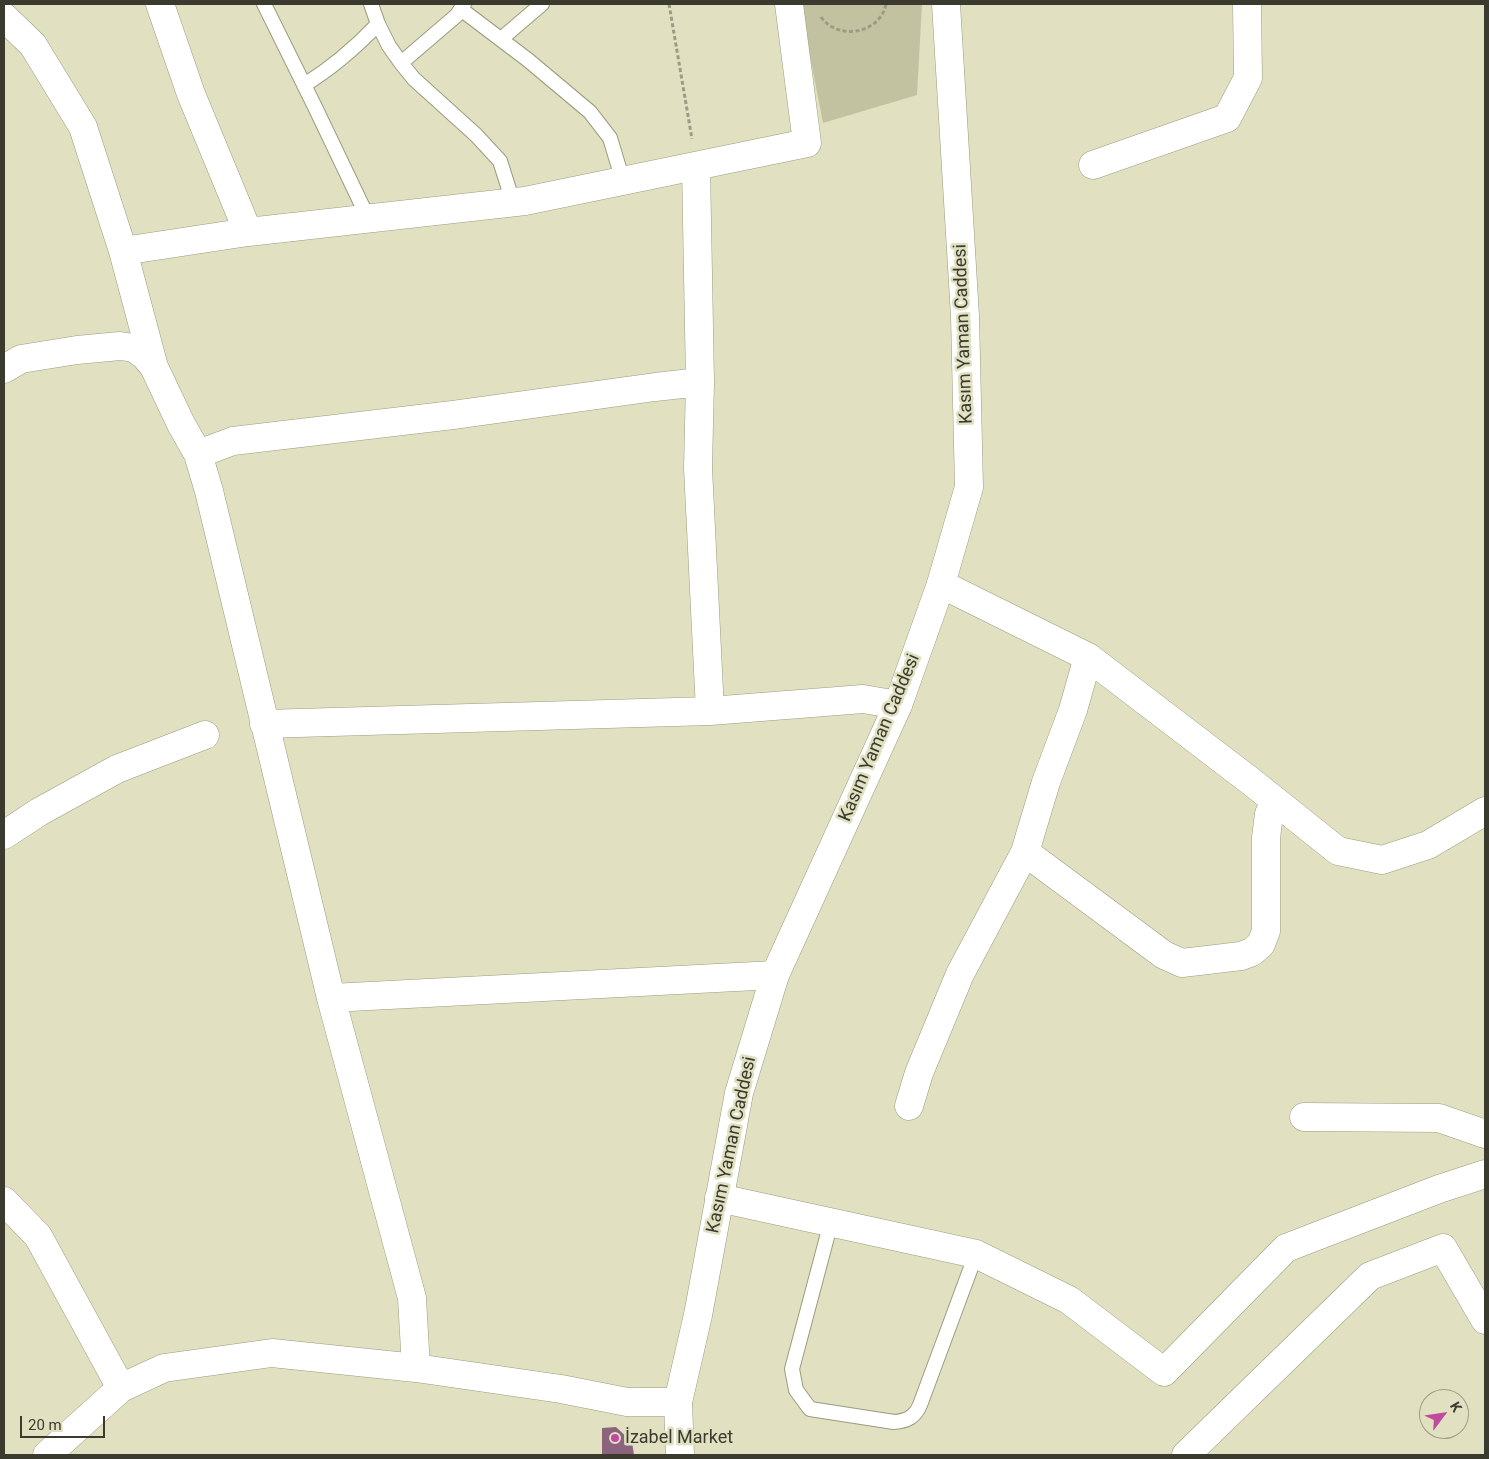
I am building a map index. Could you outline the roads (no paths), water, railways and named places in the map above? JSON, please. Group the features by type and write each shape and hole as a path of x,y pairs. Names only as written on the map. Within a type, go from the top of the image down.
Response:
{"street":[{"path":"160,4 191,94 248,232"},
{"path":"123,251 248,232 513,202 807,143 789,4"},
{"name":"Kasım Yaman Caddesi","path":"680,1455 678,1402 698,1315 739,1093 775,975 898,705 941,584 969,487 965,316 946,4"},
{"path":"1093,165 1227,118 1248,78 1247,4"},
{"path":"4,17 33,45 83,127 123,251 154,367 181,424 198,454 209,491 331,998 412,1298 416,1368"},
{"path":"696,166 700,382 698,468 710,711"},
{"path":"4,370 21,359 77,350 120,346 134,348 145,356 154,367"},
{"path":"198,454 233,441 453,415 700,382"},
{"path":"941,584 1088,657 1338,851 1382,860 1428,845 1485,811"},
{"path":"909,1106 919,1073 960,974 1025,852 1046,782 1074,710 1088,657"},
{"path":"264,724 710,711 863,699 898,705"},
{"path":"4,835 39,812 117,769 205,735"},
{"path":"1025,852 1164,956 1182,964 1241,956 1252,952 1261,944 1266,931 1266,838 1269,814 1274,801"},
{"path":"331,998 775,975"},
{"path":"1304,1117 1439,1118 1485,1134"},
{"path":"719,1198 976,1254 1069,1300 1164,1372 1286,1248 1439,1189 1485,1174"},
{"path":"4,1202 38,1236 121,1388"},
{"path":"1186,1455 1370,1276 1444,1248 1485,1320"},
{"path":"47,1455 121,1388 164,1368 272,1353 416,1368 561,1389 627,1402 678,1402"}],"lane":[{"path":"264,4 368,218"},
{"path":"371,4 389,46 414,79 476,135 500,161 513,202"},
{"path":"501,39 542,4"},
{"path":"401,63 457,16 463,7 590,112 610,138 623,181"},
{"path":"304,85 360,44 378,24"},
{"path":"831,1222 792,1369 796,1390 810,1409 894,1422 903,1422 911,1418 917,1412 920,1405 976,1254"}],"place":[{"name":"İzabel Market","path":"615,1438"}]}
